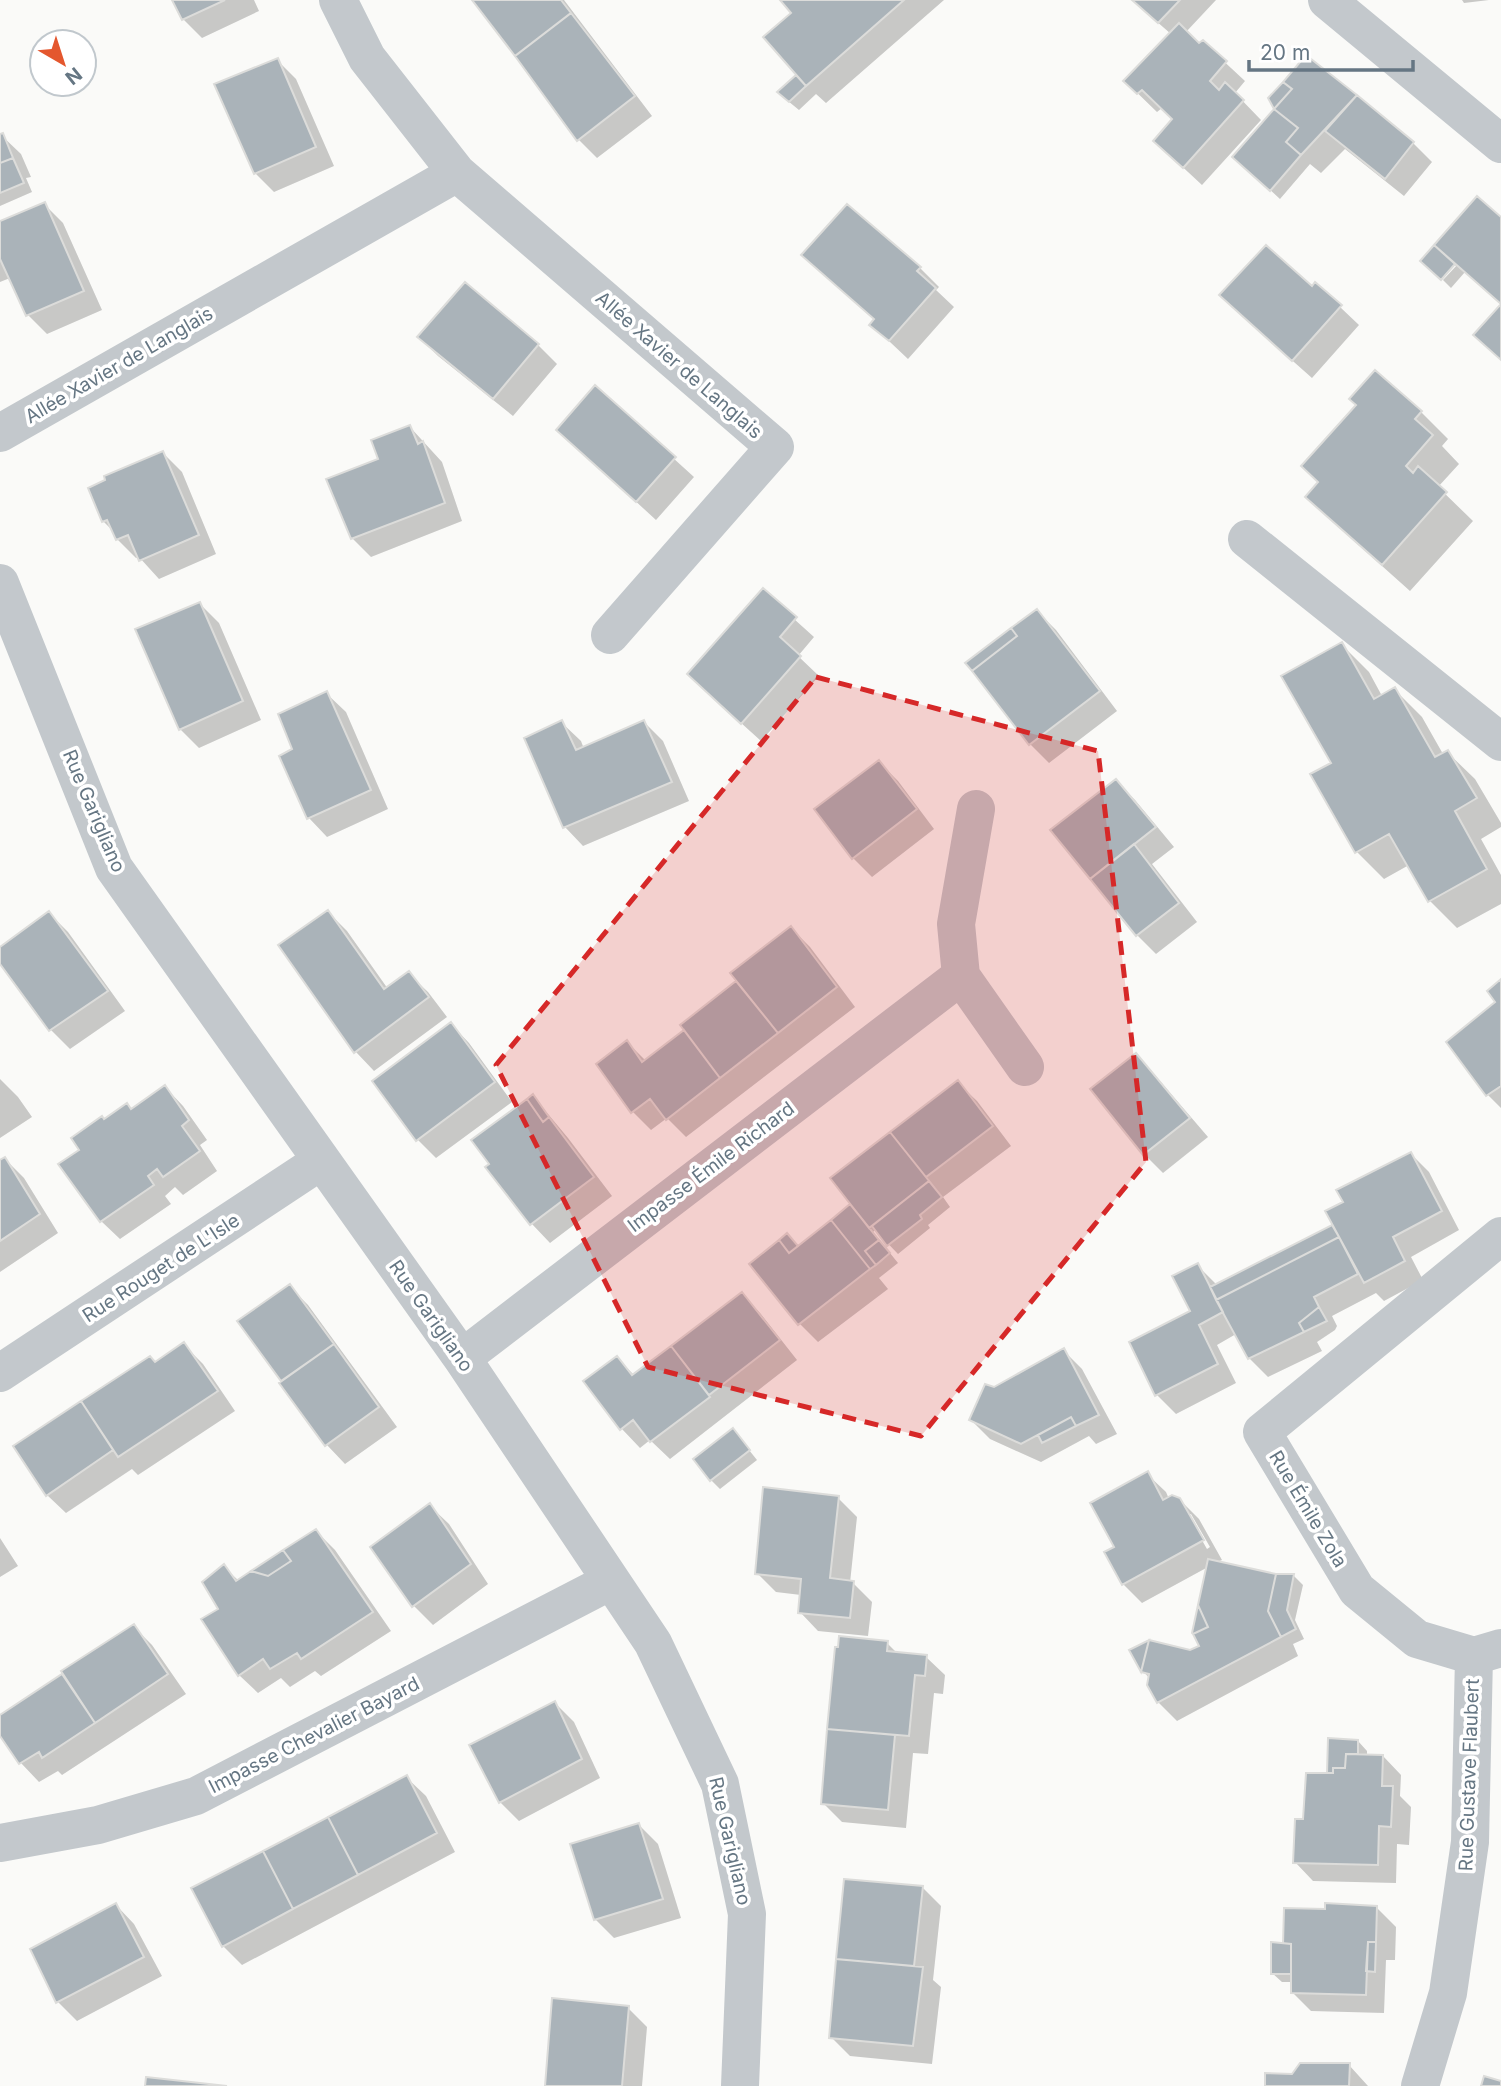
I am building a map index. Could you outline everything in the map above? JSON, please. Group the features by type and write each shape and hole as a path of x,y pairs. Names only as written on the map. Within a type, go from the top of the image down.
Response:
{"street":[{"name":"Allée Xavier de Langlais","path":"338,0 367,58 457,173 775,447 610,635"},
{"path":"1327,0 1501,144"},
{"name":"Allée Xavier de Langlais","path":"0,433 457,173"},
{"path":"1247,539 1501,742"},
{"name":"Rue Garigliano","path":"0,583 114,868 462,1358 653,1643 720,1784 747,1914 740,2086"},
{"path":"976,809 956,924 961,976 1025,1068"},
{"name":"Impasse Émile Richard","path":"462,1358 961,976"},
{"name":"Rue Rouget de L'Isle","path":"0,1373 321,1161"},
{"name":"Rue Émile Zola","path":"1487,1652 1417,1639 1357,1590 1262,1432 1501,1237"},
{"name":"Impasse Chevalier Bayard","path":"0,1843 98,1825 196,1796 611,1581"},
{"name":"Rue Gustave Flaubert","path":"1420,2086 1448,1993 1470,1842 1487,1652"}],"highlighted area":[{"path":"816,677 1098,751 1146,1162 921,1436 648,1367 496,1065"}],"building":[{"path":"172,0 225,0 182,20"},
{"path":"472,0 561,0 571,13 515,56"},
{"path":"780,0 904,0 806,86 763,37 791,13"},
{"path":"1132,0 1180,0 1158,23"},
{"path":"571,13 635,96 577,141 515,56"},
{"path":"1179,23 1199,43 1203,40 1227,61 1210,81 1219,90 1225,82 1244,100 1183,168 1153,141 1172,119 1142,90 1137,94 1123,81"},
{"path":"1306,55 1357,95 1301,155 1286,142 1298,128 1274,109 1292,89 1283,82"},
{"path":"278,58 316,147 254,174 214,84"},
{"path":"796,75 806,86 789,102 777,92"},
{"path":"1283,82 1292,89 1274,109 1268,98"},
{"path":"1357,95 1414,142 1385,179 1325,131"},
{"path":"1274,109 1298,128 1286,142 1301,155 1270,191 1232,157"},
{"path":"3,133 13,158 0,163 0,134"},
{"path":"13,158 24,183 0,193 0,163"},
{"path":"1477,196 1501,217 1501,304 1434,245"},
{"path":"45,202 84,291 26,316 0,259 0,221"},
{"path":"847,204 921,267 917,271 936,288 889,341 869,325 874,319 801,255"},
{"path":"1266,245 1312,286 1315,282 1342,305 1292,361 1219,295"},
{"path":"1434,245 1455,264 1441,280 1420,261"},
{"path":"465,282 539,344 493,399 417,337"},
{"path":"1501,304 1501,360 1473,335"},
{"path":"1375,370 1422,411 1415,419 1433,435 1406,466 1413,473 1418,466 1447,492 1382,565 1305,497 1318,482 1301,466 1356,405 1349,399"},
{"path":"595,385 676,457 636,502 556,430"},
{"path":"410,425 418,444 423,441 445,503 351,539 326,479 378,459 371,440"},
{"path":"163,451 199,535 139,561 128,535 116,540 107,520 102,522 88,488 105,480 104,476"},
{"path":"763,588 797,617 780,637 801,656 741,724 687,674"},
{"path":"200,602 243,701 179,730 135,629"},
{"path":"1037,609 1100,691 1029,745 972,671 1017,636 1011,628"},
{"path":"1011,628 1017,636 972,671 965,663"},
{"path":"1342,642 1374,699 1395,687 1435,757 1448,750 1477,798 1455,811 1487,869 1428,902 1389,834 1355,853 1310,774 1331,763 1281,676"},
{"path":"327,691 371,790 307,819 279,756 292,749 278,714"},
{"path":"562,720 576,750 644,720 672,782 563,828 524,738"},
{"path":"879,760 917,809 852,859 814,809"},
{"path":"1116,779 1156,827 1090,879 1050,830"},
{"path":"1134,844 1179,903 1136,936 1090,879"},
{"path":"328,910 384,989 409,971 429,997 354,1053 278,945"},
{"path":"49,911 108,991 49,1031 0,964 0,947"},
{"path":"791,926 837,987 778,1033 730,973"},
{"path":"1501,979 1501,1086 1486,1096 1446,1042 1495,1002 1487,991"},
{"path":"736,981 778,1033 720,1078 680,1025"},
{"path":"451,1022 495,1082 416,1141 372,1081"},
{"path":"684,1030 720,1078 666,1120 650,1099 631,1113 596,1064 627,1040 642,1062"},
{"path":"1136,1053 1190,1118 1143,1155 1090,1089"},
{"path":"958,1080 993,1126 926,1177 890,1132"},
{"path":"165,1085 189,1120 182,1126 200,1151 163,1177 157,1169 148,1176 154,1185 100,1222 58,1164 79,1150 71,1138 102,1116 104,1119 127,1103 131,1109"},
{"path":"533,1094 549,1117 543,1122 527,1099"},
{"path":"527,1099 543,1122 549,1117 594,1177 530,1225 485,1167 489,1164 471,1140"},
{"path":"890,1132 929,1181 869,1228 830,1178"},
{"path":"1411,1152 1442,1211 1393,1237 1405,1261 1364,1283 1325,1211 1343,1202 1336,1190"},
{"path":"5,1157 40,1214 0,1241 0,1160"},
{"path":"929,1181 942,1197 920,1215 922,1219 887,1246 872,1226"},
{"path":"850,1204 879,1240 865,1251 876,1265 870,1269 831,1220"},
{"path":"831,1220 870,1269 798,1325 749,1264 779,1240 789,1253"},
{"path":"1332,1225 1339,1237 1216,1300 1210,1287"},
{"path":"787,1233 798,1246 789,1253 779,1240"},
{"path":"1339,1237 1358,1274 1314,1297 1319,1307 1299,1323 1304,1332 1248,1359 1216,1300"},
{"path":"879,1240 890,1253 876,1265 865,1251"},
{"path":"1198,1263 1223,1312 1199,1325 1218,1364 1155,1396 1129,1342 1190,1311 1172,1276"},
{"path":"290,1284 334,1344 281,1381 237,1321"},
{"path":"742,1292 780,1340 709,1395 671,1346"},
{"path":"1319,1307 1327,1321 1304,1332 1299,1323"},
{"path":"184,1342 218,1391 118,1457 81,1401 150,1356 155,1362"},
{"path":"334,1344 379,1407 325,1446 279,1383"},
{"path":"671,1346 710,1397 650,1442 633,1420 620,1430 583,1381 617,1356 632,1375"},
{"path":"1064,1348 1099,1415 1076,1426 1071,1417 1021,1444 969,1420 985,1384 994,1387"},
{"path":"81,1401 113,1450 46,1496 13,1446"},
{"path":"1071,1417 1076,1426 1042,1443 1038,1435"},
{"path":"733,1428 750,1450 710,1481 693,1459"},
{"path":"1148,1471 1163,1500 1172,1495 1180,1498 1204,1540 1122,1585 1104,1552 1114,1547 1090,1503"},
{"path":"763,1487 839,1496 830,1578 854,1581 850,1618 798,1613 801,1579 755,1574"},
{"path":"430,1503 471,1564 412,1607 370,1547"},
{"path":"316,1529 373,1612 301,1659 297,1653 270,1669 263,1659 238,1676 201,1619 218,1609 202,1582 224,1564 236,1581 251,1571 268,1576 291,1561 283,1550"},
{"path":"283,1550 291,1561 268,1576 251,1571"},
{"path":"1208,1559 1276,1574 1268,1611 1281,1637 1157,1703 1147,1685 1149,1674 1141,1672 1149,1640 1190,1650 1199,1646 1193,1634 1208,1627 1198,1605"},
{"path":"1276,1574 1294,1574 1287,1610 1296,1629 1281,1637 1268,1611"},
{"path":"1198,1605 1208,1627 1193,1634 1192,1633"},
{"path":"134,1624 168,1674 95,1723 61,1671"},
{"path":"839,1636 888,1641 887,1651 927,1655 925,1676 915,1675 909,1736 827,1729 835,1647 838,1647"},
{"path":"1149,1640 1141,1672 1129,1650"},
{"path":"62,1674 95,1723 42,1758 39,1752 19,1764 0,1736 0,1715"},
{"path":"555,1701 582,1759 499,1803 469,1745"},
{"path":"827,1729 895,1735 888,1810 821,1804"},
{"path":"1328,1738 1358,1740 1358,1754 1346,1754 1345,1768 1333,1768 1333,1773 1327,1773"},
{"path":"1346,1754 1383,1755 1382,1786 1393,1786 1391,1827 1379,1826 1378,1865 1293,1863 1295,1819 1303,1819 1306,1773 1333,1773 1333,1768 1345,1768"},
{"path":"407,1775 437,1833 358,1875 328,1817"},
{"path":"328,1817 358,1875 293,1909 263,1851"},
{"path":"639,1823 663,1899 594,1920 570,1844"},
{"path":"263,1851 293,1909 222,1947 191,1888"},
{"path":"844,1879 923,1886 914,1966 836,1959"},
{"path":"116,1903 144,1957 56,2003 30,1949"},
{"path":"1325,1903 1377,1906 1376,1942 1368,1942 1366,1995 1291,1993 1291,1944 1283,1944 1284,1908 1325,1909"},
{"path":"1271,1942 1291,1944 1291,1974 1271,1974"},
{"path":"1368,1942 1376,1942 1375,1972 1366,1971"},
{"path":"836,1959 923,1967 913,2046 829,2038"},
{"path":"552,1998 629,2006 622,2086 545,2086"},
{"path":"1300,2063 1350,2063 1349,2086 1265,2086 1265,2073 1292,2074"},
{"path":"1484,2076 1501,2081 1501,2086 1481,2086"},
{"path":"146,2077 227,2086 145,2086"}]}
